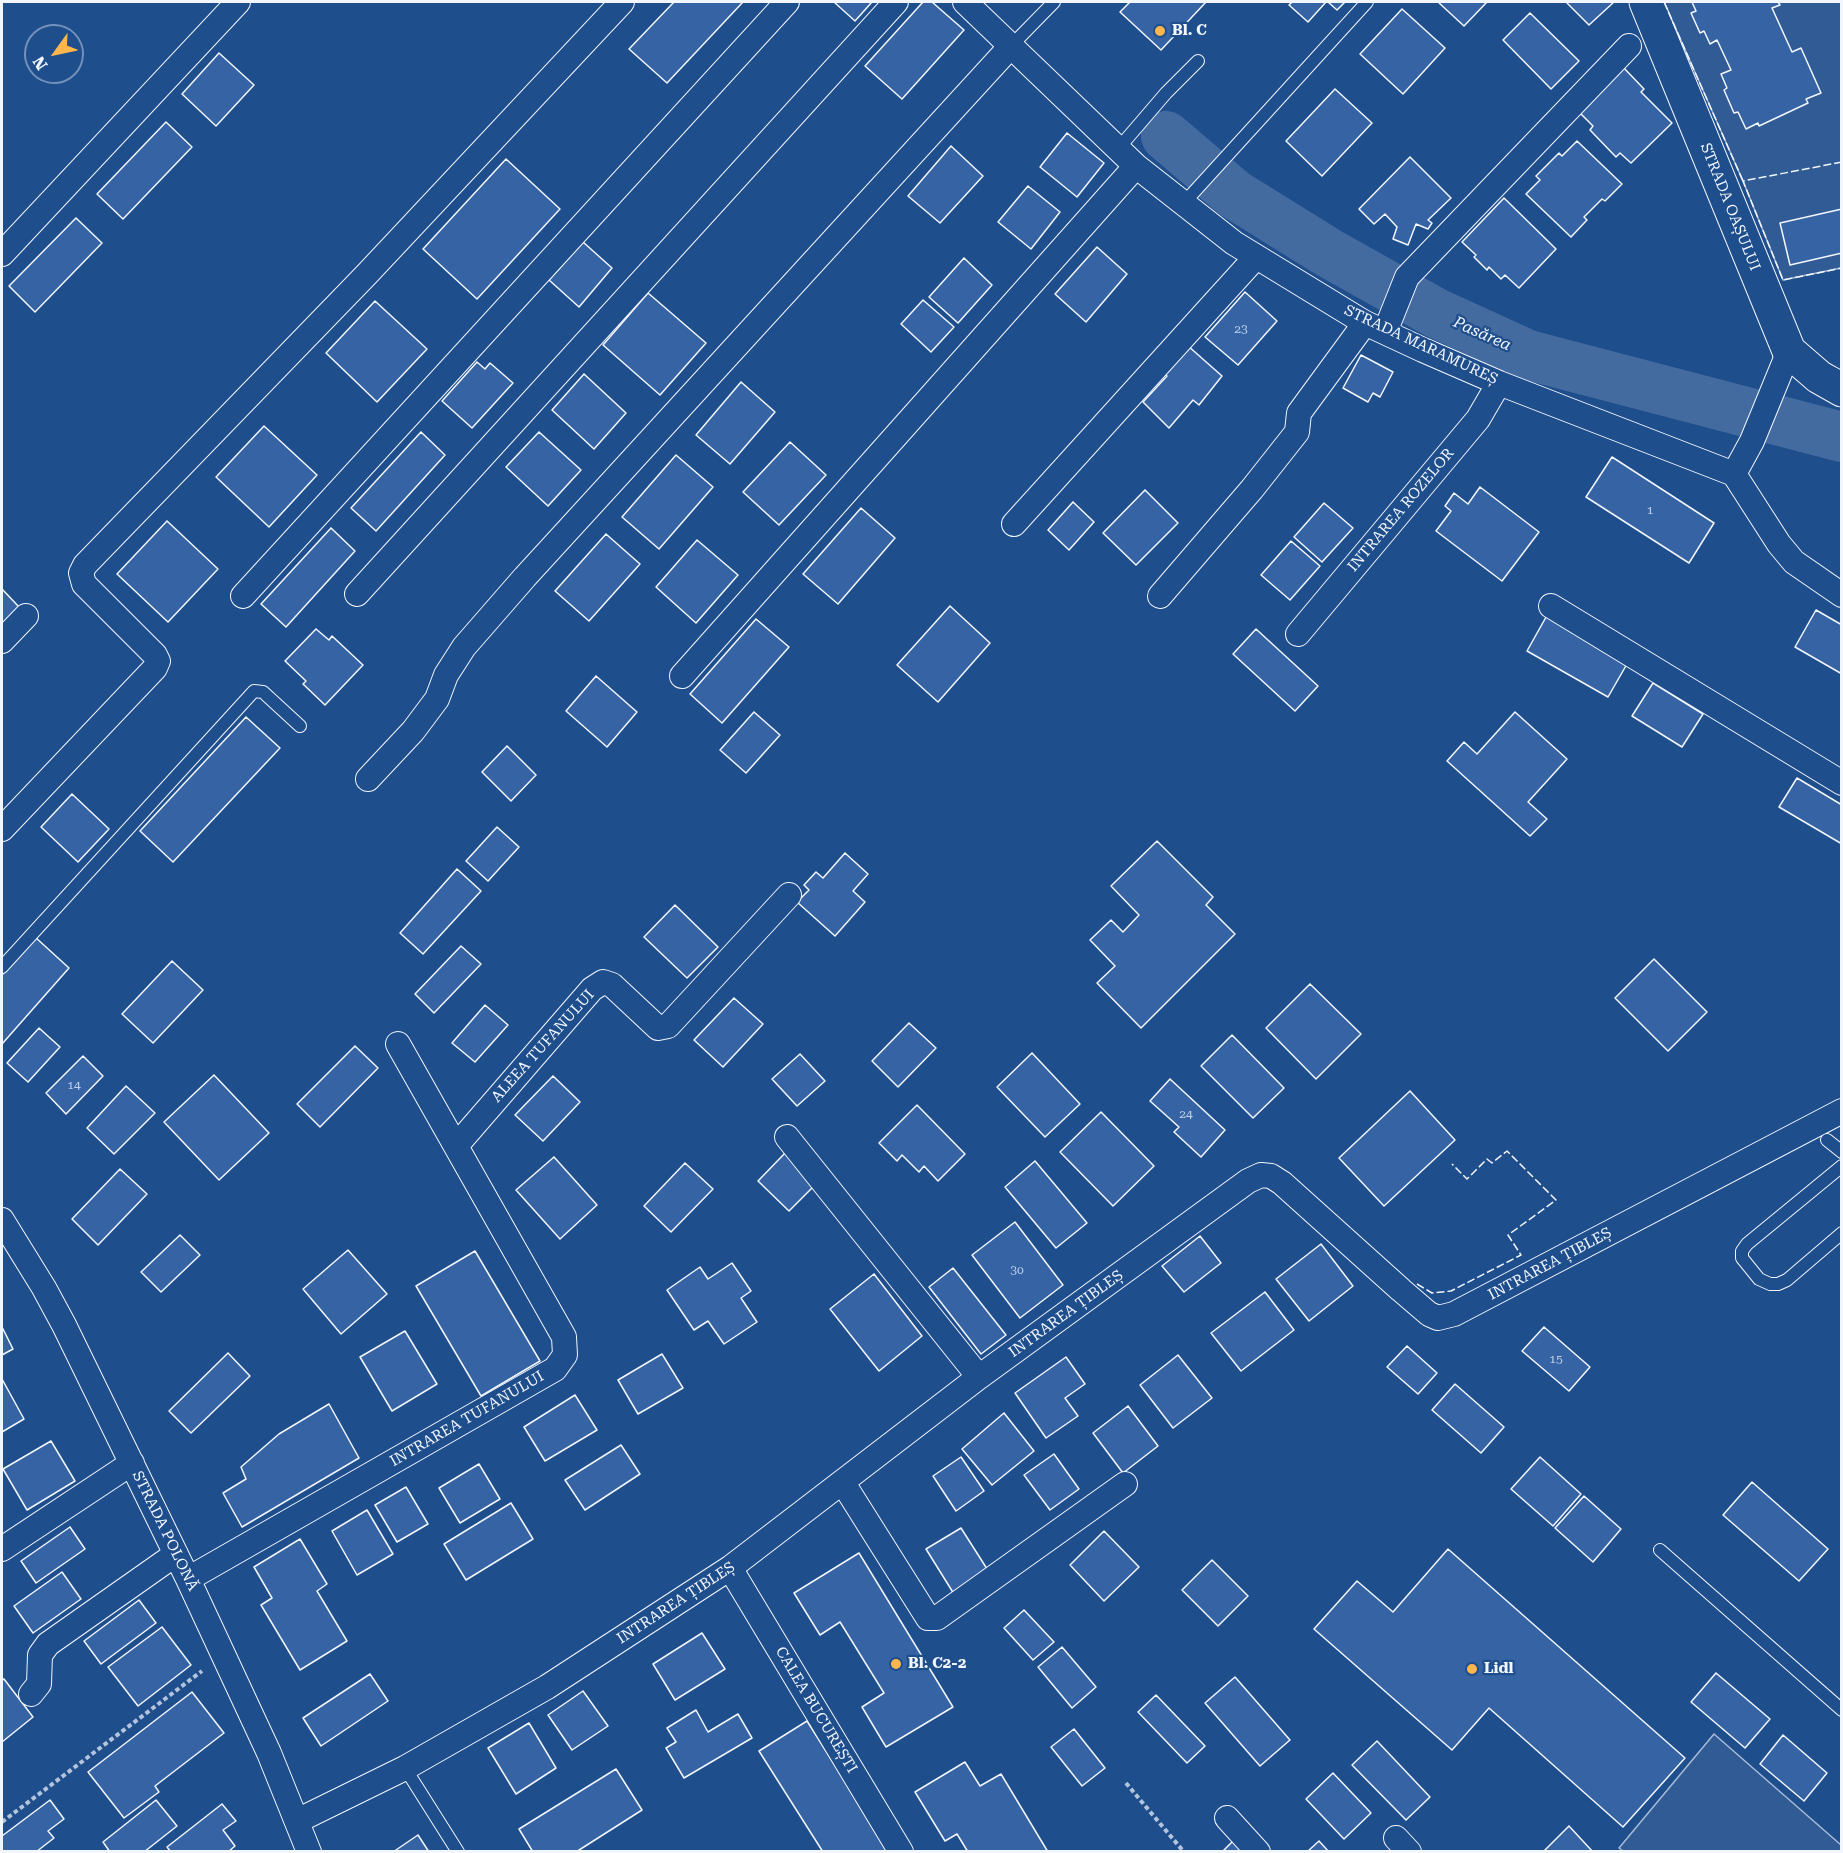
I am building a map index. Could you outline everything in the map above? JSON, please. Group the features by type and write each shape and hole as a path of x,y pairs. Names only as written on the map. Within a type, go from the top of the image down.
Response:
{"street":[{"path":"2,254 238,2"},
{"path":"2,829 155,668 158,662 155,655 84,584 81,573 85,565 367,274 622,2"},
{"path":"243,596 787,2"},
{"path":"357,594 896,2"},
{"name":"STRADA MARAMUREȘ","path":"965,2 1136,166 1191,196 1239,238 1256,257 1375,327 1499,382 1734,474"},
{"name":"STRADA OAȘULUI","path":"1646,2 1789,351 1819,377 1842,390"},
{"path":"368,779 413,730 437,699 446,675 464,647 517,586 1011,46"},
{"path":"1160,596 1252,489 1297,432 1299,412 1375,327 1407,277 1629,46"},
{"path":"682,676 1136,166"},
{"path":"1014,524 1256,257"},
{"path":"1789,351 1752,441 1734,474 1779,544 1794,562 1842,595"},
{"name":"INTRAREA ROZELOR","path":"1298,634 1478,419 1499,382"},
{"path":"1551,606 1842,783"},
{"path":"2,641 26,616"},
{"name":"ALEEA TUFANULUI","path":"456,1146 592,989 603,982 612,985 658,1028 668,1026 789,895"},
{"name":"INTRAREA TUFANULUI","path":"188,1579 555,1369 566,1355 564,1337 398,1044"},
{"name":"INTRAREA ȚIBLEȘ","path":"297,1821 405,1768 547,1687 730,1568 979,1377 1248,1180 1262,1175 1271,1176 1282,1183 1406,1295 1429,1314 1438,1318 1454,1314 1842,1111"},
{"path":"787,1137 979,1377"},
{"name":"STRADA POLONĂ","path":"3,1225 44,1288 132,1463 224,1654 264,1742 309,1851"},
{"path":"2,1549 132,1463"},
{"path":"843,1483 928,1618 936,1618 1125,1484"},
{"path":"31,1694 39,1684 40,1655 48,1644 176,1554"},
{"name":"CALEA BUCUREȘTI","path":"730,1568 901,1851"},
{"path":"1227,1818 1258,1851"}],"lane":[{"path":"1011,46 1054,2"},
{"path":"1191,196 1367,2"},
{"path":"1118,149 1166,93 1198,61"},
{"path":"2,967 254,691 263,692 300,726"},
{"path":"1827,1140 1842,1152"},
{"path":"1842,1166 1747,1244 1742,1251 1742,1258 1759,1279 1770,1284 1778,1284 1786,1280 1842,1233"},
{"path":"1660,1550 1842,1710"},
{"path":"405,1768 458,1851"}],"path":[{"path":"2,1822 224,1654"},
{"path":"1126,1783 1184,1851"}],"shaded area":[{"path":"1664,2 1841,2 1841,268 1783,280 1743,181"},
{"path":"1714,1734 1841,1845 1841,1851 1623,1851 1619,1848"}],"building":[{"path":"674,2 743,2 667,83 629,49"},
{"path":"834,2 872,2 855,21"},
{"path":"923,2 932,2 964,30 902,99 865,66"},
{"name":"Bl. C","path":"1130,2 1206,2 1161,50 1120,12"},
{"path":"1292,2 1326,2 1308,22 1289,5"},
{"path":"1328,2 1345,2 1337,10"},
{"path":"1438,2 1487,2 1464,26"},
{"path":"1566,2 1614,2 1589,25"},
{"path":"1692,2 1778,2 1780,5 1772,8 1792,52 1801,48 1821,93 1806,99 1808,103 1759,126 1758,123 1746,129 1738,112 1734,113 1724,90 1727,88 1721,74 1731,70 1717,40 1710,44 1704,31 1700,33 1691,13 1696,11"},
{"path":"1402,9 1445,48 1403,94 1360,54"},
{"path":"1530,13 1579,61 1551,89 1503,40"},
{"path":"219,53 254,85 216,126 182,94"},
{"path":"1622,66 1644,89 1641,92 1672,123 1631,163 1620,153 1616,157 1590,130 1593,126 1580,113 1605,88 1602,85"},
{"path":"1335,89 1372,123 1322,176 1286,141"},
{"path":"166,122 192,147 123,219 97,194"},
{"path":"1067,133 1104,163 1077,197 1040,167"},
{"path":"1577,141 1622,184 1584,217 1587,220 1571,237 1526,194 1540,180 1536,176 1559,153 1562,156"},
{"path":"951,146 983,176 940,223 908,196"},
{"path":"1410,157 1451,198 1428,220 1432,223 1428,229 1416,224 1408,245 1393,239 1397,227 1385,214 1374,224 1359,209"},
{"path":"506,159 560,209 477,299 423,249"},
{"path":"1028,186 1060,212 1031,249 998,222"},
{"path":"1504,198 1556,249 1519,288 1505,275 1501,279 1489,267 1487,270 1462,242"},
{"path":"1842,209 1842,253 1790,265 1780,223"},
{"path":"76,218 102,243 35,312 9,286"},
{"path":"583,242 612,268 579,307 549,280"},
{"path":"1097,247 1127,274 1086,322 1055,294"},
{"path":"964,258 992,285 958,323 929,297"},
{"path":"1245,292 1277,321 1238,365 1205,337"},
{"path":"648,293 706,343 660,395 603,345"},
{"path":"923,300 954,327 931,352 901,324"},
{"path":"375,301 427,349 377,402 326,353"},
{"path":"1187,345 1222,376 1199,405 1193,400 1169,428 1143,402 1167,376 1161,372"},
{"path":"1361,355 1393,372 1380,397 1373,393 1368,402 1343,388"},
{"path":"477,362 485,369 490,363 513,383 472,428 442,401"},
{"path":"584,374 626,413 594,449 552,410"},
{"path":"741,382 775,412 730,464 696,435"},
{"path":"264,426 317,475 269,527 216,477"},
{"path":"421,432 445,455 376,531 351,508"},
{"path":"539,432 581,470 548,506 506,467"},
{"path":"790,442 826,475 779,525 743,492"},
{"path":"676,455 713,487 659,549 622,517"},
{"path":"1612,457 1714,523 1689,563 1586,497"},
{"path":"1480,487 1539,532 1502,581 1436,531 1451,511 1445,506 1454,493 1468,504"},
{"path":"1145,490 1178,523 1136,565 1103,533"},
{"path":"1073,502 1094,522 1069,550 1048,530"},
{"path":"1324,503 1353,528 1322,562 1294,537"},
{"path":"861,508 895,538 838,604 803,574"},
{"path":"167,521 218,569 168,622 117,574"},
{"path":"331,528 355,551 286,627 261,604"},
{"path":"606,534 640,564 589,621 555,591"},
{"path":"697,540 738,575 696,623 656,587"},
{"path":"1291,541 1320,566 1290,600 1261,575"},
{"path":"2,589 20,608 2,627"},
{"path":"950,606 990,643 938,702 897,665"},
{"path":"1550,610 1631,657 1608,697 1527,651"},
{"path":"1816,610 1842,625 1842,674 1795,647"},
{"path":"756,619 789,647 722,723 690,694"},
{"path":"316,629 329,640 332,636 363,665 325,705 303,684 306,681 285,661"},
{"path":"1256,629 1318,686 1295,711 1233,654"},
{"path":"596,676 637,712 607,747 566,711"},
{"path":"1653,683 1703,714 1682,747 1632,716"},
{"path":"754,712 780,735 746,773 720,750"},
{"path":"1515,712 1567,759 1528,802 1547,819 1530,836 1447,761 1464,742 1477,754"},
{"path":"246,717 280,748 173,862 140,831"},
{"path":"507,746 536,775 511,801 482,772"},
{"path":"1797,778 1842,805 1842,844 1779,807"},
{"path":"72,794 109,829 78,862 41,827"},
{"path":"497,827 519,847 488,881 466,861"},
{"path":"1157,841 1213,897 1206,905 1235,934 1141,1028 1097,983 1115,966 1090,940 1111,920 1123,932 1139,915 1111,886"},
{"path":"845,853 868,874 853,891 865,902 835,936 797,902 809,890 804,885 816,872 823,878"},
{"path":"457,869 481,891 423,954 400,933"},
{"path":"675,905 718,947 687,978 644,937"},
{"path":"35,937 69,968 2,1044 2,975"},
{"path":"461,946 481,964 434,1013 415,994"},
{"path":"1654,959 1707,1012 1668,1051 1615,998"},
{"path":"172,961 203,990 153,1043 122,1014"},
{"path":"1310,984 1361,1034 1316,1079 1266,1028"},
{"path":"734,998 763,1024 723,1067 694,1040"},
{"path":"485,1005 508,1025 475,1062 452,1043"},
{"path":"909,1023 936,1048 898,1087 872,1061"},
{"path":"39,1028 60,1047 28,1082 7,1063"},
{"path":"1232,1035 1284,1088 1253,1118 1201,1066"},
{"path":"355,1046 378,1068 320,1127 297,1104"},
{"path":"1032,1053 1080,1104 1045,1137 997,1087"},
{"path":"800,1054 825,1081 797,1106 772,1079"},
{"path":"83,1056 103,1076 66,1114 46,1093"},
{"path":"214,1075 269,1133 219,1180 164,1122"},
{"path":"553,1076 580,1102 543,1141 515,1115"},
{"path":"1170,1079 1225,1130 1201,1157 1174,1132 1179,1127 1150,1101"},
{"path":"126,1086 155,1113 114,1154 87,1128"},
{"path":"1410,1091 1455,1140 1384,1206 1339,1158"},
{"path":"917,1105 965,1154 938,1181 924,1166 919,1172 902,1155 897,1161 879,1143"},
{"path":"1101,1112 1154,1166 1113,1206 1060,1152"},
{"path":"787,1151 818,1182 789,1211 758,1181"},
{"path":"554,1157 597,1205 560,1239 516,1190"},
{"path":"1035,1161 1087,1223 1056,1248 1005,1187"},
{"path":"685,1163 713,1189 671,1232 644,1206"},
{"path":"120,1169 147,1194 98,1245 72,1219"},
{"path":"1015,1222 1063,1285 1020,1318 972,1255"},
{"path":"180,1235 200,1255 161,1292 141,1272"},
{"path":"1200,1236 1221,1263 1184,1292 1162,1266"},
{"path":"1321,1244 1353,1286 1309,1321 1276,1279"},
{"path":"348,1250 387,1294 341,1334 303,1289"},
{"path":"475,1251 540,1361 481,1396 416,1286"},
{"path":"732,1263 751,1291 741,1298 757,1322 724,1344 708,1321 694,1330 667,1290 700,1267 708,1279"},
{"path":"953,1268 1006,1335 981,1354 929,1287"},
{"path":"874,1274 922,1336 879,1371 830,1309"},
{"path":"1265,1292 1294,1330 1241,1371 1211,1333"},
{"path":"2,1327 13,1349 2,1355"},
{"path":"1544,1327 1590,1367 1569,1391 1522,1351"},
{"path":"405,1331 437,1384 392,1411 360,1357"},
{"path":"1407,1346 1437,1373 1418,1394 1387,1367"},
{"path":"228,1353 250,1376 191,1433 169,1411"},
{"path":"662,1354 683,1388 638,1414 618,1380"},
{"path":"1178,1355 1212,1398 1173,1428 1140,1385"},
{"path":"1066,1357 1085,1384 1065,1398 1078,1416 1046,1438 1015,1393"},
{"path":"2,1379 24,1419 2,1432"},
{"path":"1455,1384 1504,1427 1481,1453 1432,1410"},
{"path":"575,1395 597,1430 545,1461 524,1427"},
{"path":"329,1404 359,1458 242,1527 223,1493 246,1479 241,1467 279,1434"},
{"path":"1128,1406 1158,1446 1123,1473 1093,1433"},
{"path":"1004,1413 1034,1451 992,1485 962,1449"},
{"path":"51,1441 75,1481 27,1510 3,1469"},
{"path":"621,1445 640,1474 585,1510 565,1480"},
{"path":"1054,1454 1079,1489 1050,1510 1024,1475"},
{"path":"961,1457 984,1491 956,1511 933,1476"},
{"path":"1540,1457 1581,1494 1553,1526 1511,1489"},
{"path":"479,1464 500,1499 460,1523 439,1488"},
{"path":"1752,1482 1828,1549 1799,1581 1723,1515"},
{"path":"406,1487 428,1524 397,1542 375,1505"},
{"path":"1584,1496 1621,1529 1593,1562 1555,1528"},
{"path":"511,1503 533,1539 466,1580 444,1544"},
{"path":"367,1510 393,1554 357,1575 332,1531"},
{"path":"70,1527 85,1549 36,1583 21,1561"},
{"path":"961,1528 989,1572 954,1594 926,1549"},
{"path":"1104,1531 1139,1567 1104,1601 1070,1565"},
{"path":"300,1539 327,1584 317,1591 347,1641 300,1670 261,1605 272,1598 254,1567"},
{"name":"Lidl","path":"1448,1549 1685,1758 1623,1827 1489,1708 1452,1750 1314,1629 1357,1581 1393,1612"},
{"name":"Bl. C2-2","path":"859,1553 953,1707 886,1747 862,1707 884,1693 840,1622 820,1635 794,1593"},
{"path":"1212,1560 1248,1596 1218,1626 1182,1590"},
{"path":"62,1572 81,1599 33,1633 14,1606"},
{"path":"139,1600 156,1623 101,1664 84,1641"},
{"path":"1024,1610 1054,1642 1033,1660 1004,1628"},
{"path":"162,1627 191,1665 138,1706 108,1667"},
{"path":"702,1633 725,1669 675,1700 653,1664"},
{"path":"1062,1647 1096,1687 1072,1708 1038,1667"},
{"path":"1716,1673 1770,1719 1745,1748 1691,1702"},
{"path":"370,1674 388,1701 321,1746 303,1718"},
{"path":"1235,1677 1290,1740 1260,1766 1205,1703"},
{"path":"4,1679 33,1717 2,1742 2,1680"},
{"path":"583,1691 608,1726 572,1750 548,1715"},
{"path":"192,1692 224,1733 155,1786 159,1792 124,1818 88,1772"},
{"path":"1156,1695 1205,1746 1187,1763 1138,1712"},
{"path":"696,1710 708,1732 738,1714 752,1738 684,1778 666,1748 676,1742 667,1728"},
{"path":"807,1721 890,1852 823,1852 759,1751"},
{"path":"529,1723 556,1768 516,1794 488,1748"},
{"path":"1074,1729 1105,1768 1082,1786 1051,1747"},
{"path":"1783,1735 1827,1773 1804,1801 1760,1764"},
{"path":"1377,1741 1430,1797 1406,1820 1352,1765"},
{"path":"965,1762 980,1786 1001,1774 1048,1852 968,1852 957,1834 945,1841 915,1792"},
{"path":"616,1769 642,1810 576,1852 533,1852 519,1829"},
{"path":"1333,1773 1371,1813 1344,1839 1306,1799"},
{"path":"50,1800 64,1819 48,1831 54,1838 36,1852 2,1852 2,1836"},
{"path":"156,1800 177,1826 144,1852 110,1852 103,1842"},
{"path":"222,1804 236,1821 223,1830 235,1846 228,1852 171,1852 167,1847"},
{"path":"1569,1826 1593,1852 1543,1852"},
{"path":"418,1835 429,1852 393,1852"},
{"path":"1235,1839 1246,1852 1222,1852"},
{"path":"1319,1841 1329,1852 1307,1852"}],"waterway":[{"name":"Pasărea","path":"1166,136 1234,194 1329,253 1436,313 1528,355 1842,437"}],"fence":[{"path":"1664,2 1743,181"},
{"path":"1842,162 1743,181 1783,280 1842,268"},
{"path":"1417,1284 1432,1293 1451,1291 1521,1255 1508,1235 1556,1200 1507,1151 1492,1163 1487,1159 1467,1179 1452,1164"}],"place":[{"name":"Bl. C","path":"1160,31"},
{"name":"Bl. C2-2","path":"896,1664"},
{"name":"Lidl","path":"1472,1669"}]}
